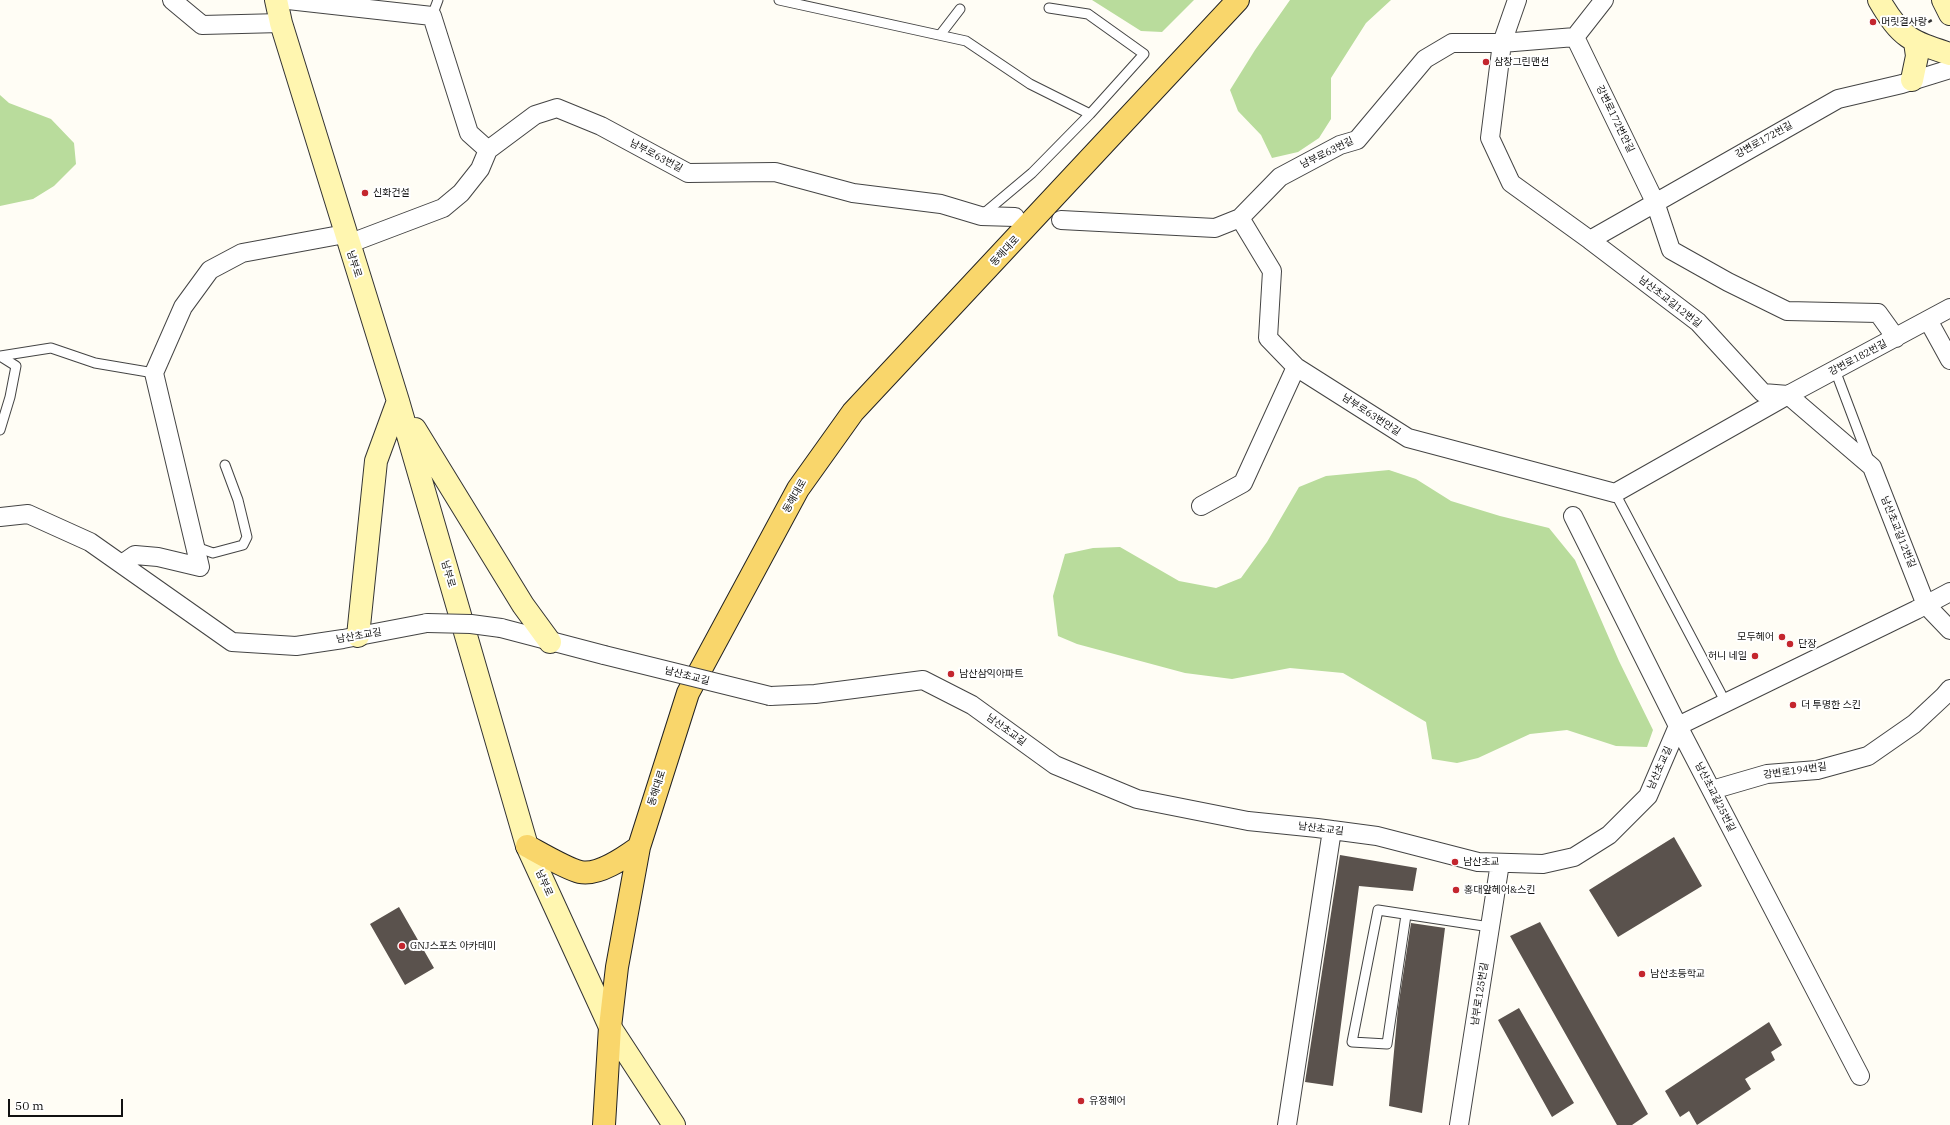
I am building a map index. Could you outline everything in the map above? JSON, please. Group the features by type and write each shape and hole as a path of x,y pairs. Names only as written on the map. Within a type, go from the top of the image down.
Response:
{"main road":[{"name":"동해대로","path":"604,1125 610,1027 617,967 639,847 688,694 798,489 853,412 1238,0"},
{"path":"527,846 581,872 600,870 617,862 639,847"}],"street":[{"path":"172,0 202,25 281,23"},
{"name":"남부로","path":"276,0 281,23 398,401 527,846 610,1027 674,1125"},
{"path":"288,0 435,8 469,133 488,150"},
{"name":"남산초교길12번길","path":"1517,0 1502,43 1490,138 1511,183 1590,240 1698,322 1763,393 1788,395 1872,467 1926,605"},
{"path":"1575,37 1604,0"},
{"path":"1879,0 1892,22 1915,42 1950,54"},
{"path":"1943,0 1950,14"},
{"name":"남부로63번길","path":"1061,220 1215,228 1240,218 1280,177 1340,145 1356,140 1425,59 1452,43 1502,43 1575,37"},
{"name":"강변로172번안길","path":"1575,37 1655,202 1671,250 1728,282 1787,310 1878,313 1896,338"},
{"path":"1912,80 1917,56 1915,42"},
{"name":"강변로172번길","path":"1590,240 1838,99 1950,69"},
{"name":"남부로63번길","path":"154,373 183,307 210,270 242,253 347,239 443,208 461,193 480,169 488,150 535,114 557,108 601,126 688,173 775,172 853,193 941,204 981,216 1015,217"},
{"name":"남부로63번안길","path":"1240,218 1272,271 1268,338 1296,367 1408,438 1615,493"},
{"name":"강변로182번길","path":"1615,493 1788,395 1950,308"},
{"path":"1928,320 1950,360"},
{"path":"1201,506 1243,483 1296,367"},
{"path":"122,564 135,555 158,557 200,567 154,373"},
{"path":"358,636 376,460 398,401"},
{"path":"398,401 443,477 523,605 550,642"},
{"name":"남산초교길","path":"0,517 28,514 90,542 232,642 296,646 427,623 471,624 501,628 550,642 770,696 815,694 923,680 972,705 1055,765 1137,800 1248,821 1376,836 1478,862 1544,864 1574,857 1609,835 1648,796 1678,726"},
{"name":"남산초교길25번길","path":"1573,516 1678,726 1860,1076"},
{"path":"1678,726 1950,592"},
{"path":"1926,605 1950,630"},
{"name":"강변로194번길","path":"1712,790 1767,774 1817,770 1868,756 1914,724 1948,696"},
{"path":"1287,1125 1332,830"},
{"name":"남부로125번길","path":"1459,1125 1500,863"}],"lane":[{"path":"779,0 966,41 1030,84 1090,114"},
{"path":"981,216 1032,173 1090,114 1144,54 1088,14 1049,8"},
{"path":"940,35 960,9"},
{"path":"0,356 51,348 95,363 154,373"},
{"path":"0,356 16,366 10,397 0,430"},
{"path":"1835,370 1872,467"},
{"path":"196,547 213,553 243,545 247,537 238,500 225,465"},
{"path":"1615,493 1726,703"},
{"path":"1406,914 1387,1044 1352,1042 1378,910 1406,914 1490,927"}],"green space":[{"path":"1092,0 1194,0 1162,32 1141,31"},
{"path":"1290,0 1391,0 1366,23 1331,78 1331,119 1319,138 1298,152 1272,158 1261,135 1238,111 1230,90 1255,50"},
{"path":"0,95 9,103 51,119 74,143 76,164 54,186 33,199 0,206"},
{"path":"1389,470 1416,479 1451,501 1500,516 1549,528 1575,560 1619,661 1653,730 1647,747 1616,746 1567,730 1530,734 1478,758 1457,763 1432,759 1426,722 1343,673 1290,668 1232,679 1185,673 1077,644 1058,636 1053,596 1065,554 1093,548 1120,547 1179,581 1216,588 1241,578 1267,542 1299,487 1326,476"}],"building":[{"path":"1674,837 1702,886 1618,937 1589,890"},
{"path":"1340,855 1417,868 1413,891 1359,886 1333,1086 1305,1082"},
{"name":"GNJ스포츠 아카데미","path":"399,907 434,968 405,985 370,924"},
{"path":"1540,922 1648,1114 1632,1125 1617,1125 1510,936"},
{"path":"1411,923 1445,928 1422,1113 1389,1106 1398,1008"},
{"path":"1519,1008 1574,1103 1552,1117 1498,1020"},
{"path":"1769,1022 1782,1045 1771,1052 1775,1060 1745,1079 1751,1089 1697,1125 1689,1111 1680,1117 1665,1091"}],"place":[{"name":"머릿결사랑","path":"1873,22"},
{"name":"삼창그린맨션","path":"1486,62"},
{"name":"신화건설","path":"365,193"},
{"name":"모두헤어","path":"1782,637"},
{"name":"단장","path":"1790,644"},
{"name":"허니 네일","path":"1755,656"},
{"name":"남산삼익아파트","path":"951,674"},
{"name":"더 투명한 스킨","path":"1793,705"},
{"name":"남산초교","path":"1455,862"},
{"name":"홍대앞헤어&스킨","path":"1456,890"},
{"name":"GNJ스포츠 아카데미","path":"402,946"},
{"name":"남산초등학교","path":"1642,974"},
{"name":"유정헤어","path":"1081,1101"}]}
